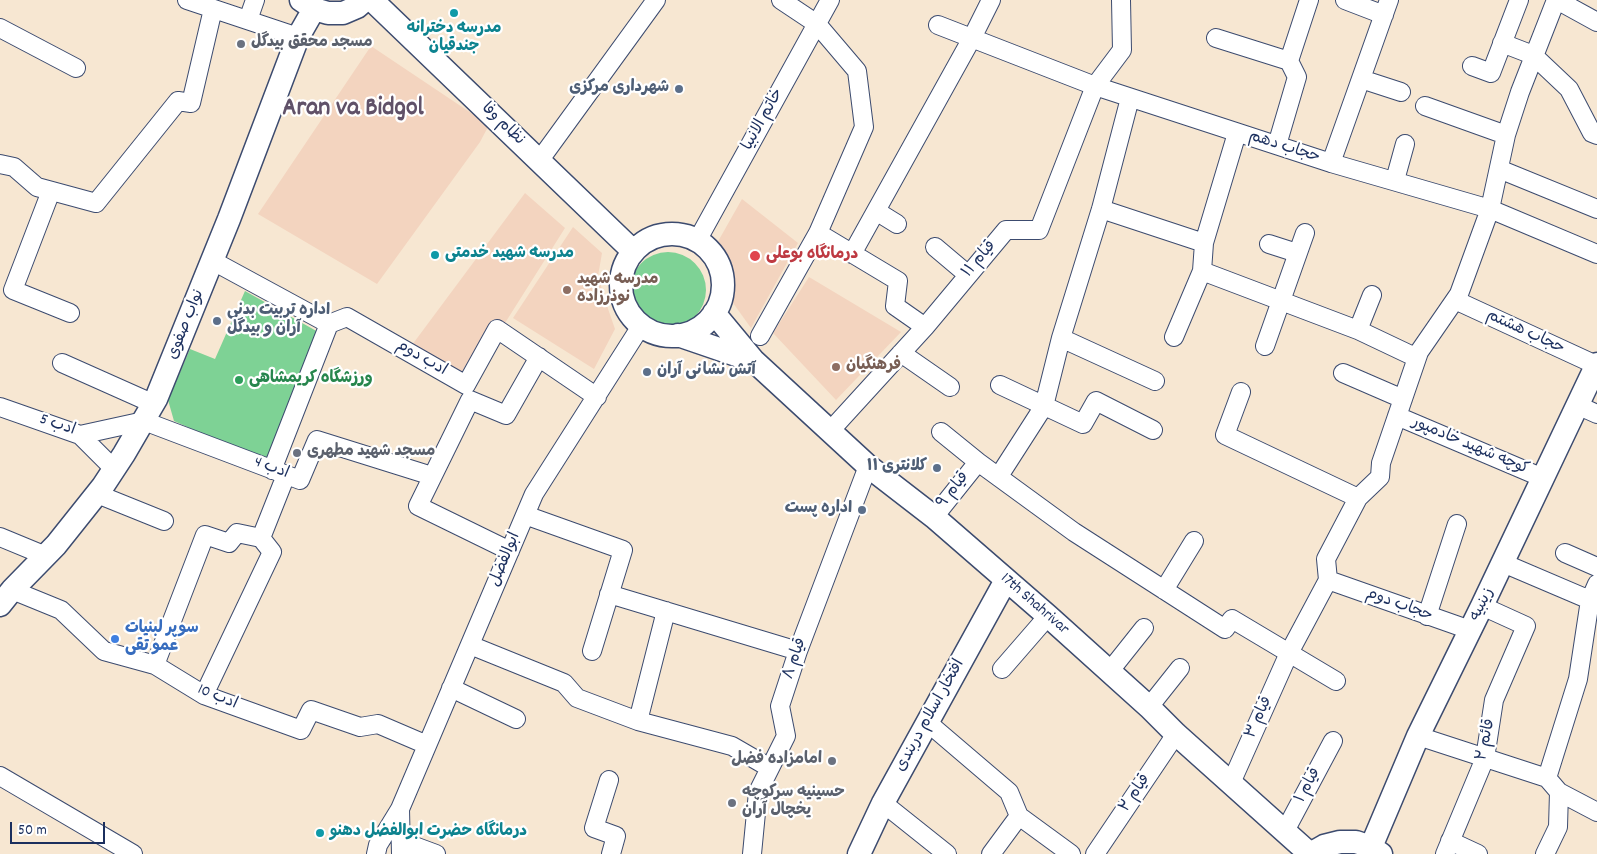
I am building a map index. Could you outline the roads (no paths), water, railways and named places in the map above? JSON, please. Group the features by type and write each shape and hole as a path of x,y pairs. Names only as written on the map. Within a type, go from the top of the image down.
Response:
{"main road":[{"path":"307,5 328,13 343,12 357,7 365,0"},
{"name":"نظام وفا","path":"372,0 633,251"},
{"name":"نواب صفوی","path":"6,598 46,556 97,494 149,412 213,261 298,37 307,5"},
{"path":"664,234 681,235 697,241 710,251 719,265 723,282 721,298 714,313 703,325 689,333 678,335 672,336 656,333 642,326 630,314 622,299 620,282 624,265 633,251 647,240 664,234"},
{"name":"17th Shahrivar","path":"714,313 754,361 868,466 934,517 1048,616 1310,854"},
{"path":"678,335 754,361"},
{"name":"زینبیه","path":"1376,850 1418,736 1543,478 1587,410 1597,365"},
{"name":"افتخار اسلام دربندی","path":"859,854 883,803 1006,580"},
{"path":"1310,854 1324,846 1340,842 1356,842 1376,850"}],"street":[{"path":"187,0 298,37"},
{"path":"248,20 255,0"},
{"path":"539,160 656,0"},
{"path":"760,336 818,233 864,127 857,71 817,24 781,0"},
{"name":"خاتم الانبیا","path":"697,241 830,0"},
{"path":"852,254 972,38 990,0"},
{"path":"1096,86 1122,50 1122,0"},
{"path":"1277,145 1297,77 1289,61 1310,0"},
{"path":"1331,163 1386,7 1345,0"},
{"path":"1472,66 1491,73 1519,0"},
{"path":"1328,580 1326,559 1358,498 1380,477 1381,463 1418,352 1459,294 1490,210 1506,135 1520,92 1556,0 1597,22"},
{"path":"0,164 14,167 37,187 96,203 178,101 191,103 213,9"},
{"name":"حجاب دهم","path":"938,25 1130,98 1331,163 1395,180 1490,210 1597,254"},
{"path":"0,28 76,68"},
{"path":"1216,38 1289,61"},
{"path":"1502,43 1533,55 1569,89 1592,133 1597,135"},
{"path":"1361,79 1401,92"},
{"name":"قیام ۱۱","path":"830,431 925,327 967,274 1006,230 1039,230 1096,86"},
{"path":"999,476 1044,406 1061,338 1101,209 1130,98"},
{"path":"1425,106 1506,135"},
{"path":"1174,337 1202,272 1204,243 1237,132"},
{"path":"1395,180 1405,144"},
{"path":"1499,169 1597,209"},
{"path":"51,191 13,290 70,313"},
{"path":"1101,209 1204,243"},
{"path":"876,211 897,224"},
{"path":"818,233 898,281 895,306 925,327"},
{"path":"1265,346 1305,233"},
{"path":"1269,244 1297,253"},
{"path":"935,247 967,274"},
{"path":"213,261 329,324 279,472 261,538"},
{"path":"1202,272 1363,332"},
{"path":"1372,295 1358,330 1417,358"},
{"name":"حجاب هشتم","path":"1454,300 1597,365"},
{"name":"ادب دوم","path":"329,324 347,317 468,392 498,329 597,396"},
{"name":"ابوالفضل","path":"400,809 534,494 642,326"},
{"path":"1061,338 1155,381"},
{"path":"901,353 950,387"},
{"path":"510,550 418,506 468,392 506,415 539,357"},
{"name":"ادب 4","path":"62,363 149,412 300,480 317,440 432,476"},
{"name":"کوچه شهید خادمپور","path":"1343,373 1400,408 1543,478"},
{"path":"1000,385 1083,424 1096,400 1153,430"},
{"path":"1241,392 1225,435 1358,498"},
{"name":"ادب 5","path":"0,407 80,435 149,412"},
{"path":"941,432 978,462"},
{"path":"80,435 114,469"},
{"name":"قیام ۹","path":"934,517 978,462 1074,532 1225,628 1232,619 1289,653"},
{"name":"قیام ۸","path":"752,854 758,792 786,736 780,706 798,651 868,466"},
{"path":"97,494 164,521"},
{"path":"525,515 622,550 592,651"},
{"path":"1427,616 1457,524"},
{"path":"155,665 205,535 229,543 237,532 261,538 272,552 204,695"},
{"path":"0,537 46,556"},
{"path":"1164,590 1194,541"},
{"path":"1565,554 1597,567"},
{"path":"1503,563 1595,596 1578,679 1548,778"},
{"name":"حجاب دوم","path":"1328,580 1470,630"},
{"name":"قیام ۳","path":"1231,783 1289,653 1328,580"},
{"path":"609,594 798,651"},
{"name":"ادب 10","path":"6,598 61,610 104,651 155,665 204,695 301,730 311,710 360,728 378,724 427,745"},
{"name":"قائم ۲","path":"1448,848 1485,758 1494,700 1526,626 1482,606"},
{"path":"638,721 666,611"},
{"path":"1002,669 1048,616"},
{"path":"1109,672 1144,628"},
{"path":"470,645 564,683 578,698 638,721 732,746 770,768"},
{"path":"1289,653 1336,681"},
{"path":"1149,707 1180,668"},
{"path":"451,688 516,719"},
{"path":"927,722 1010,792 1019,816 1071,854"},
{"name":"قیام ۲","path":"1095,854 1176,734"},
{"path":"1418,736 1548,778 1559,792 1597,812"},
{"name":"قیام ۱","path":"1285,831 1333,741"},
{"path":"0,776 133,854"},
{"path":"609,780 594,828 616,836 610,854"},
{"path":"1545,854 1558,827 1559,792"},
{"path":"883,803 947,854"},
{"path":"400,809 401,848 436,854"},
{"path":"376,854 378,845 400,809"},
{"path":"991,854 1019,816"},
{"path":"1448,848 1478,854"}],"place":[{"name":"مدرسه دخترانه جندقیان","path":"454,13"},
{"name":"مسجد محقق بیدگل","path":"241,44"},
{"name":"شهرداری مرکزی","path":"679,89"},
{"name":"مدرسه شهید خدمتی","path":"435,255"},
{"name":"درمانگاه بوعلی","path":"755,256"},
{"name":"مدرسه شهید نوذرزاده","path":"567,290"},
{"name":"اداره تربیت بدنی آران و بیدگل","path":"217,321"},
{"name":"فرهنگیان","path":"836,367"},
{"name":"آتش نشانی آران","path":"647,372"},
{"name":"ورزشگاه کریمشاهی","path":"239,380"},
{"name":"مسجد شهید مطهری","path":"297,453"},
{"name":"کلانتری ۱۱","path":"937,468"},
{"name":"اداره پست","path":"862,510"},
{"name":"سوپر لبنیات عمو تقی","path":"115,639"},
{"name":"امامزاده فضل","path":"832,761"},
{"name":"حسینیه سرکوچه یخچال آران","path":"732,803"},
{"name":"درمانگاه حضرت ابوالفضل دهنو","path":"320,833"}],"district":[{"name":"Aran va Bidgol","path":"353,110"}]}
